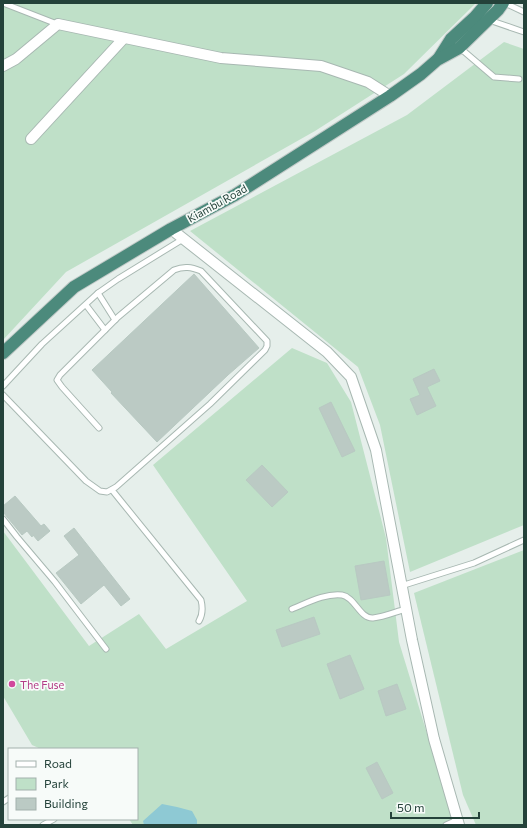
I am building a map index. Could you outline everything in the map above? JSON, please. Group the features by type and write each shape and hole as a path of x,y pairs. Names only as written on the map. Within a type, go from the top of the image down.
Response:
{"highway":[{"name":"Kiambu Road","path":"3,353 74,287 171,229 235,195 390,96 421,74 437,60 459,48 488,20 497,4"},
{"name":"Kiambu Road","path":"437,60 451,39 475,17 497,4"}],"street":[{"path":"3,66 16,59 58,24 221,58 321,66 368,82 390,96"},
{"path":"31,138 124,38"},
{"path":"171,229 328,352 351,377 376,450 401,586 434,739 458,822"}],"lane":[{"path":"3,3 58,24"},
{"path":"497,4 524,12"},
{"path":"488,20 524,32"},
{"path":"459,48 494,77 519,78"},
{"path":"3,386 42,344 98,294 118,279 183,239"},
{"path":"3,395 86,481 100,491 107,492 116,487 210,404 267,346 266,341 263,336 201,271 191,267 180,267 174,270 115,320 60,375 57,380 100,428"},
{"path":"98,294 115,320"},
{"path":"86,305 105,330"},
{"path":"112,490 201,600 202,616 199,622"},
{"path":"3,519 55,582 106,649"},
{"path":"401,586 474,563 524,540"},
{"path":"292,609 329,595 342,595 350,597 365,615 372,618 406,609"},
{"path":"43,825 52,820"},
{"path":"446,825 458,822"}],"green space":[{"path":"3,3 476,3 404,74 315,131 66,272 3,340"},
{"path":"504,42 524,49 524,525 410,572 380,425 358,367 190,231 407,115"},
{"path":"292,348 327,363 351,402 386,538 399,642 455,825 133,825 130,820 138,820 138,748 39,748 32,745 3,696 3,531 89,646 139,614 166,649 247,601 153,465"},
{"path":"524,550 524,825 476,825 463,795 414,593"}],"water":[{"path":"162,804 192,811 197,820 197,825 144,825 143,821"}],"building":[{"path":"194,274 259,348 157,442 111,393 112,392 92,370"},
{"path":"434,369 440,381 427,387 436,406 417,415 410,399 420,395 413,379"},
{"path":"331,402 355,451 342,457 319,408"},
{"path":"262,465 288,492 272,507 246,480"},
{"path":"15,496 41,526 44,524 50,531 38,541 27,531 22,535 3,512 3,506"},
{"path":"74,528 130,599 121,606 104,585 81,604 56,573 79,555 64,536"},
{"path":"384,561 390,595 361,600 355,566"},
{"path":"314,617 320,634 282,647 276,630"},
{"path":"350,655 364,689 340,699 327,664"},
{"path":"397,684 406,709 386,716 378,691"},
{"path":"377,762 393,793 382,799 366,768"}],"place":[{"name":"The Fuse","path":"12,684"}]}
